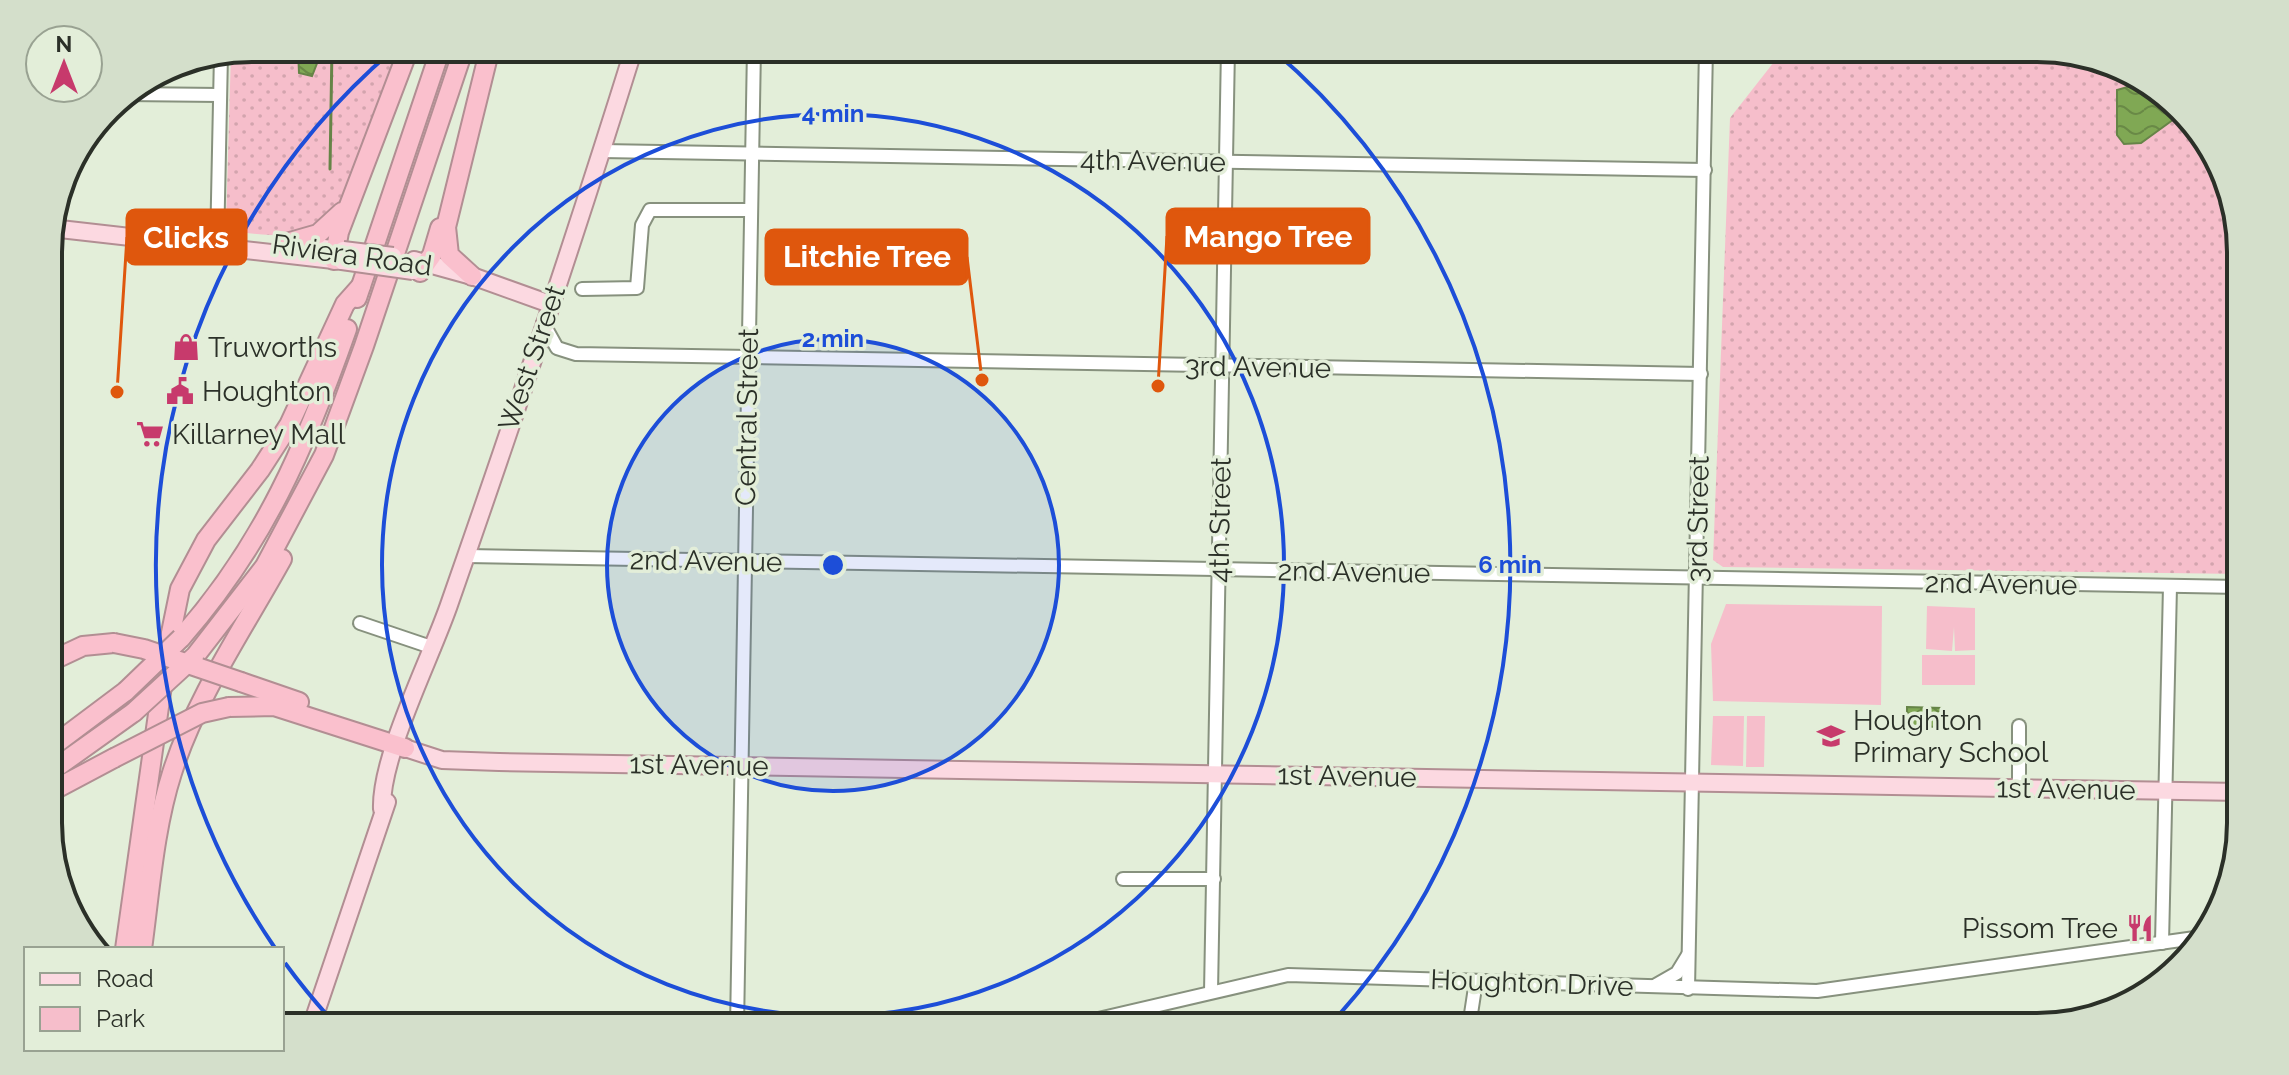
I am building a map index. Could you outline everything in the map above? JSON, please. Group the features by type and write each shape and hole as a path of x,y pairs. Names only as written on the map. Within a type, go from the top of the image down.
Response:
{"highway":[{"path":"339,255 354,197 404,62"},
{"path":"62,739 126,691 181,638 243,559 284,490 321,403 436,62"},
{"path":"62,763 134,712 196,655 265,566 297,511 343,406 459,62"},
{"path":"418,266 437,242 485,62"},
{"path":"472,276 449,255 446,227 486,62"},
{"path":"283,244 325,230 354,197"},
{"path":"125,947 166,657 180,589 206,540 260,470 289,425 345,304 361,286"},
{"path":"142,947 161,820 182,744 199,706 286,551 297,511"},
{"path":"62,656 83,646 114,643 144,649 402,742"},
{"path":"62,786 202,713 229,707 274,706 402,742"}],"main road":[{"name":"West Street","path":"316,1013 382,809 390,797 421,674 428,667 467,556 630,62"},
{"name":"Riviera Road","path":"65,221 217,242 283,244 339,255"},
{"name":"Riviera Road","path":"64,229 217,242 418,266 472,276 546,313"},
{"name":"Riviera Road","path":"418,266 546,313"},
{"name":"1st Avenue","path":"402,742 445,752 452,759 2227,792"}],"street":[{"name":"Central Street","path":"737,1013 754,62"},
{"name":"4th Street","path":"1211,992 1228,62"},
{"name":"3rd Street","path":"1688,989 1706,62"},
{"path":"217,242 221,65"},
{"path":"146,94 220,95"},
{"name":"4th Avenue","path":"602,151 1705,170"},
{"path":"582,289 637,288 642,225 650,210 749,210"},
{"name":"3rd Avenue","path":"546,313 553,343 567,352 748,358 1701,374"},
{"name":"2nd Avenue","path":"467,556 2227,587"},
{"path":"2162,943 2170,586"},
{"path":"360,623 434,648"},
{"path":"2019,726 2019,787"},
{"path":"1123,879 1214,879"},
{"name":"Houghton Drive","path":"1123,1013 1288,975 1688,989 1843,990 2188,939"},
{"path":"1651,987 1677,973 1690,949"},
{"path":"1471,1013 1476,981"}],"green space":[{"path":"394,62 363,165 342,207 330,220 309,231 286,235 244,233 226,224 231,64"},
{"path":"1774,62 2062,64 2110,76 2153,101 2188,136 2202,157 2221,203 2225,227 2227,574 1723,567 1713,560 1730,118"},
{"path":"1726,604 1882,606 1881,705 1713,701 1711,644"},
{"path":"1927,606 1975,608 1975,650 1955,651 1954,627 1952,651 1926,649"},
{"path":"1922,655 1975,655 1975,685 1922,685"},
{"path":"1713,716 1744,716 1743,766 1711,765"},
{"path":"1747,716 1765,716 1764,767 1746,767"}],"water":[{"path":"299,62 318,62 312,76 299,73"},
{"path":"2132,87 2173,120 2141,143 2124,144 2117,135 2117,90"},
{"path":"1907,707 1942,708 1941,727 1907,726"}],"waterway":[{"path":"330,169 332,62"}],"place":[{"name":"Truworths","path":"186,347"},
{"name":"Litchie Tree","path":"982,380"},
{"name":"Mango Tree","path":"1158,386"},
{"name":"Houghton","path":"180,391"},
{"name":"Clicks","path":"117,392"},
{"name":"Killarney Mall","path":"150,434"},
{"name":"Houghton Primary School","path":"1831,736"},
{"name":"Pissom Tree","path":"2140,928"}]}
